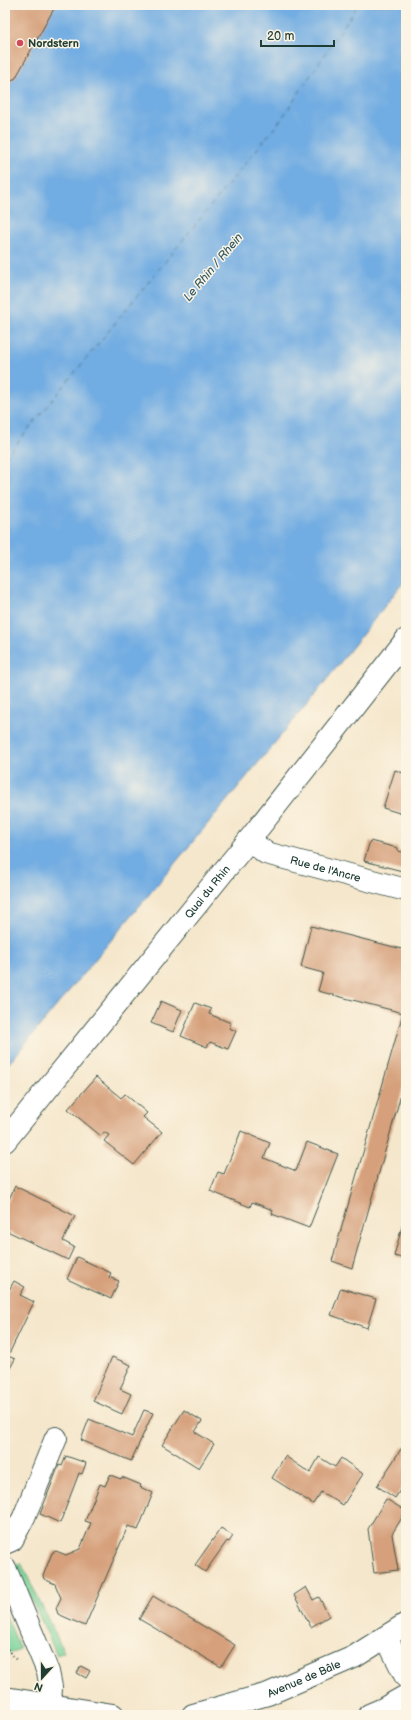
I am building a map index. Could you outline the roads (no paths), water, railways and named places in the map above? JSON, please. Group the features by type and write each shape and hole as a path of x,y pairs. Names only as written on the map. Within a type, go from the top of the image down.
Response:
{"street":[{"name":"Quai du Rhin","path":"5,1141 249,840 405,644"},
{"name":"Rue de l'Ancre","path":"249,840 266,853 406,890"},
{"path":"5,1543 12,1540 24,1517 56,1438"},
{"path":"5,1568 48,1672 51,1688 50,1704"},
{"name":"Avenue de Bâle","path":"193,1715 268,1694 354,1657 406,1624"},
{"path":"386,1637 406,1677"},
{"path":"369,1715 406,1696"},
{"path":"5,1698 50,1704 85,1713 112,1715"}],"water":[{"name":"Le Rhin / Rhein","path":"5,5 406,5 406,579 317,692 5,1068"}],"place":[{"name":"Nordstern","path":"20,43"}]}
